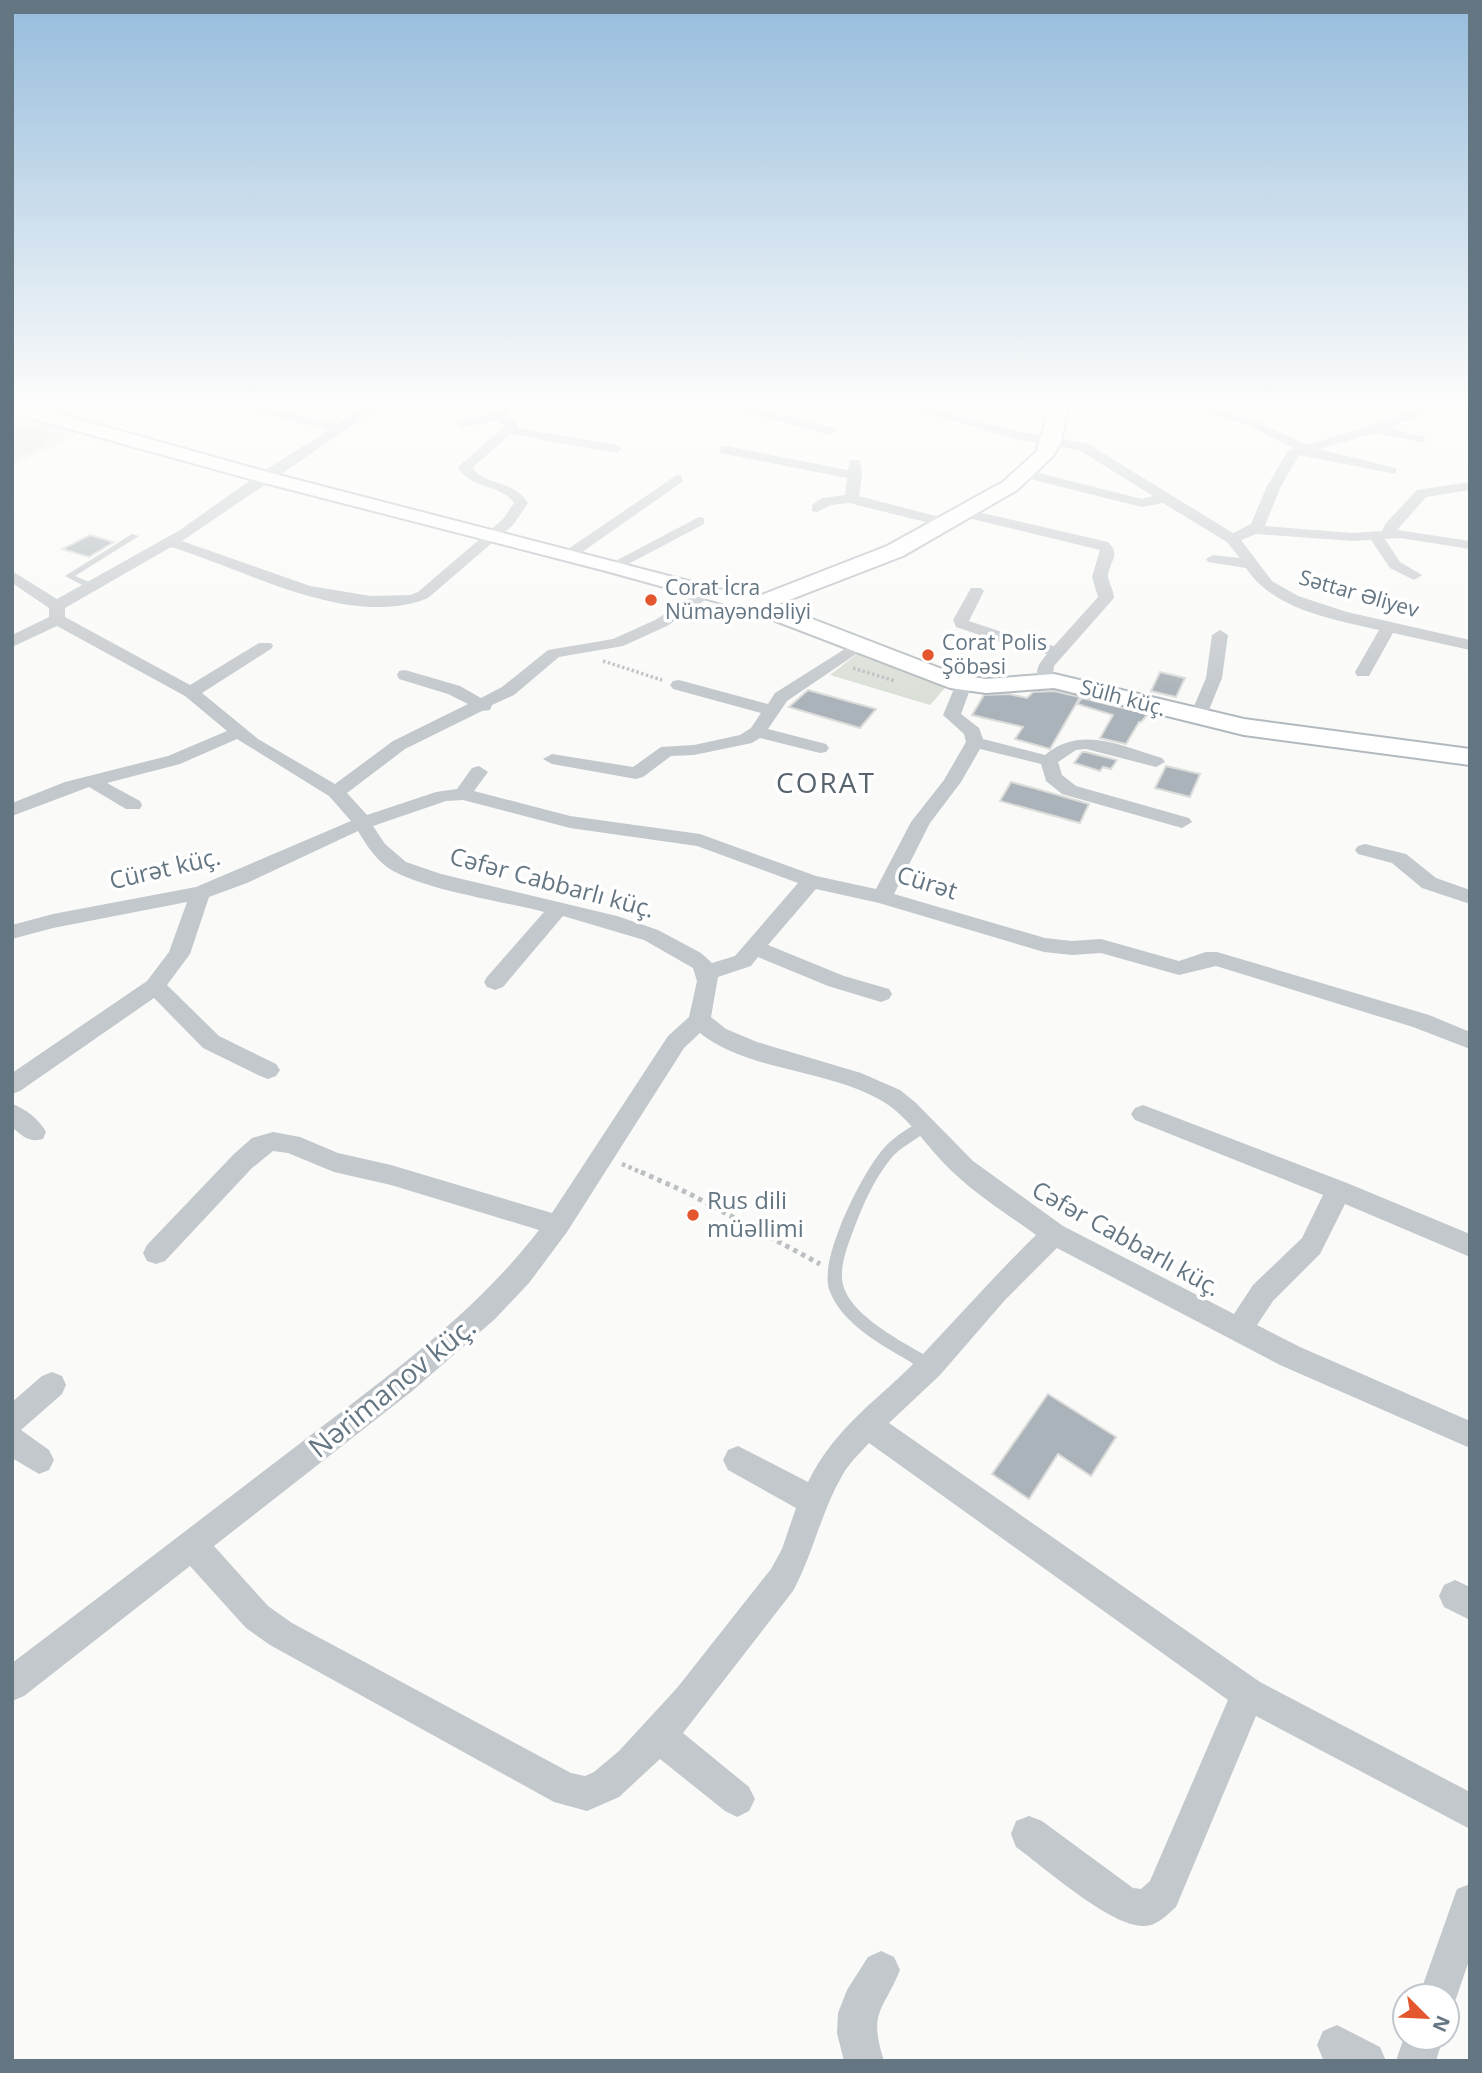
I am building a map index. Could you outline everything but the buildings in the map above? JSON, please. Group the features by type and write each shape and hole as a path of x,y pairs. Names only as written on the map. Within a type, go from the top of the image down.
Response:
{"street":[{"path":"12,642 90,586 170,542 224,505"},
{"name":"Sülh küç.","path":"375,505 570,554 755,605 802,621 936,676 964,684 986,686 1046,680 1091,689 1198,718 1284,734 1470,758"},
{"path":"170,542 196,549 248,571 340,598 400,601 423,595 517,512 520,505"},
{"path":"570,554 641,505"},
{"path":"817,508 822,505"},
{"path":"875,505 1102,545 1107,549 1108,555 1100,577 1106,591 1105,598 1046,665 1046,680"},
{"path":"755,605 895,551 977,505"},
{"name":"Səttar Əliyev","path":"1177,505 1233,539 1263,581 1292,598 1389,626 1470,645"},
{"path":"1254,530 1266,505"},
{"path":"1382,535 1409,505"},
{"path":"614,566 699,521"},
{"path":"1233,539 1254,530 1296,531 1353,537 1382,535 1470,545"},
{"path":"1382,535 1395,565 1414,575"},
{"path":"1213,559 1252,564"},
{"name":"Cəfər Cabbarlı küç.","path":"12,576 102,646 191,692 264,751 336,792 363,823 378,848 399,866 435,879 610,921 651,935 693,958 707,974"},
{"path":"976,591 961,620 962,624 1056,652"},
{"path":"336,792 399,745 484,706 508,691 554,653 617,643 661,623 709,592"},
{"path":"1363,672 1389,626"},
{"path":"1198,718 1214,678 1220,635"},
{"path":"552,760 636,773 667,751 729,744 757,732 770,710 793,688 859,645"},
{"path":"191,692 265,646"},
{"path":"405,675 454,690 484,706"},
{"path":"882,897 920,822 952,782 975,742 973,732 951,715 964,684"},
{"path":"679,685 770,710"},
{"path":"12,810 93,781 174,760 239,732"},
{"path":"757,732 820,748"},
{"path":"975,742 1049,761"},
{"path":"1049,761 1062,749 1076,744 1090,744 1156,762"},
{"path":"1049,761 1053,777 1069,790 1182,822"},
{"path":"463,794 479,772"},
{"path":"93,781 133,805"},
{"name":"Cürət","path":"363,823 443,796 463,794 570,822 700,840 811,881 882,897 1057,948 1101,946 1179,968 1191,967 1198,960 1207,957 1217,958 1421,1021 1470,1041"},
{"name":"Cürət küç.","path":"12,932 53,921 200,893 363,823"},
{"path":"1365,849 1399,858 1429,883 1470,897"},
{"path":"699,1020 708,981 707,974 734,966 756,948 811,881"},
{"path":"12,1085 155,986 179,954 200,893"},
{"path":"495,982 558,909"},
{"path":"756,948 836,981 881,994"},
{"path":"155,986 211,1042 268,1070"},
{"name":"Cəfər Cabbarlı küç.","path":"699,1020 718,1035 749,1048 871,1086 908,1109 983,1184 1054,1234 1334,1377 1470,1435"},
{"name":"Nərimanov küç.","path":"12,1685 450,1343 520,1275 558,1225 677,1042 699,1020"},
{"path":"12,1113 34,1132"},
{"path":"1143,1114 1338,1190 1470,1246"},
{"path":"156,1253 243,1161 261,1145 274,1141 291,1144 334,1162 391,1175 558,1225"},
{"path":"1238,1329 1263,1293 1311,1245 1325,1222 1338,1190"},
{"path":"191,1544 257,1617 281,1634 566,1790 588,1793 614,1781 659,1736 782,1580 795,1556 814,1501 832,1464 867,1424 930,1366 995,1293 1054,1234"},
{"path":"12,1420 52,1385"},
{"path":"867,1424 1248,1694 1470,1811"},
{"path":"12,1440 39,1460"},
{"path":"738,1460 814,1501"},
{"path":"1029,1834 1126,1905 1146,1908 1163,1894 1248,1694"},
{"path":"659,1736 737,1799"},
{"path":"1443,1982 1470,1902"},
{"path":"864,2061 854,2034 859,2005 881,1970"}],"lane":[{"path":"90,586 68,576 135,536"},
{"path":"924,1126 904,1137 886,1154 861,1196 833,1271 835,1286 844,1301 863,1322 930,1366"}],"path":[{"path":"593,648 593,654 597,658 679,685"},
{"path":"602,1156 688,1193 833,1271"}],"shaded area":[{"path":"857,654 946,687 930,705 830,675"}],"place":[{"name":"Corat İcra Nümayəndəliyi","path":"651,600"},
{"name":"Corat Polis Şöbəsi","path":"928,655"},
{"name":"Rus dili müəllimi","path":"693,1215"}],"district":[{"name":"CORAT","path":"826,783"}]}
